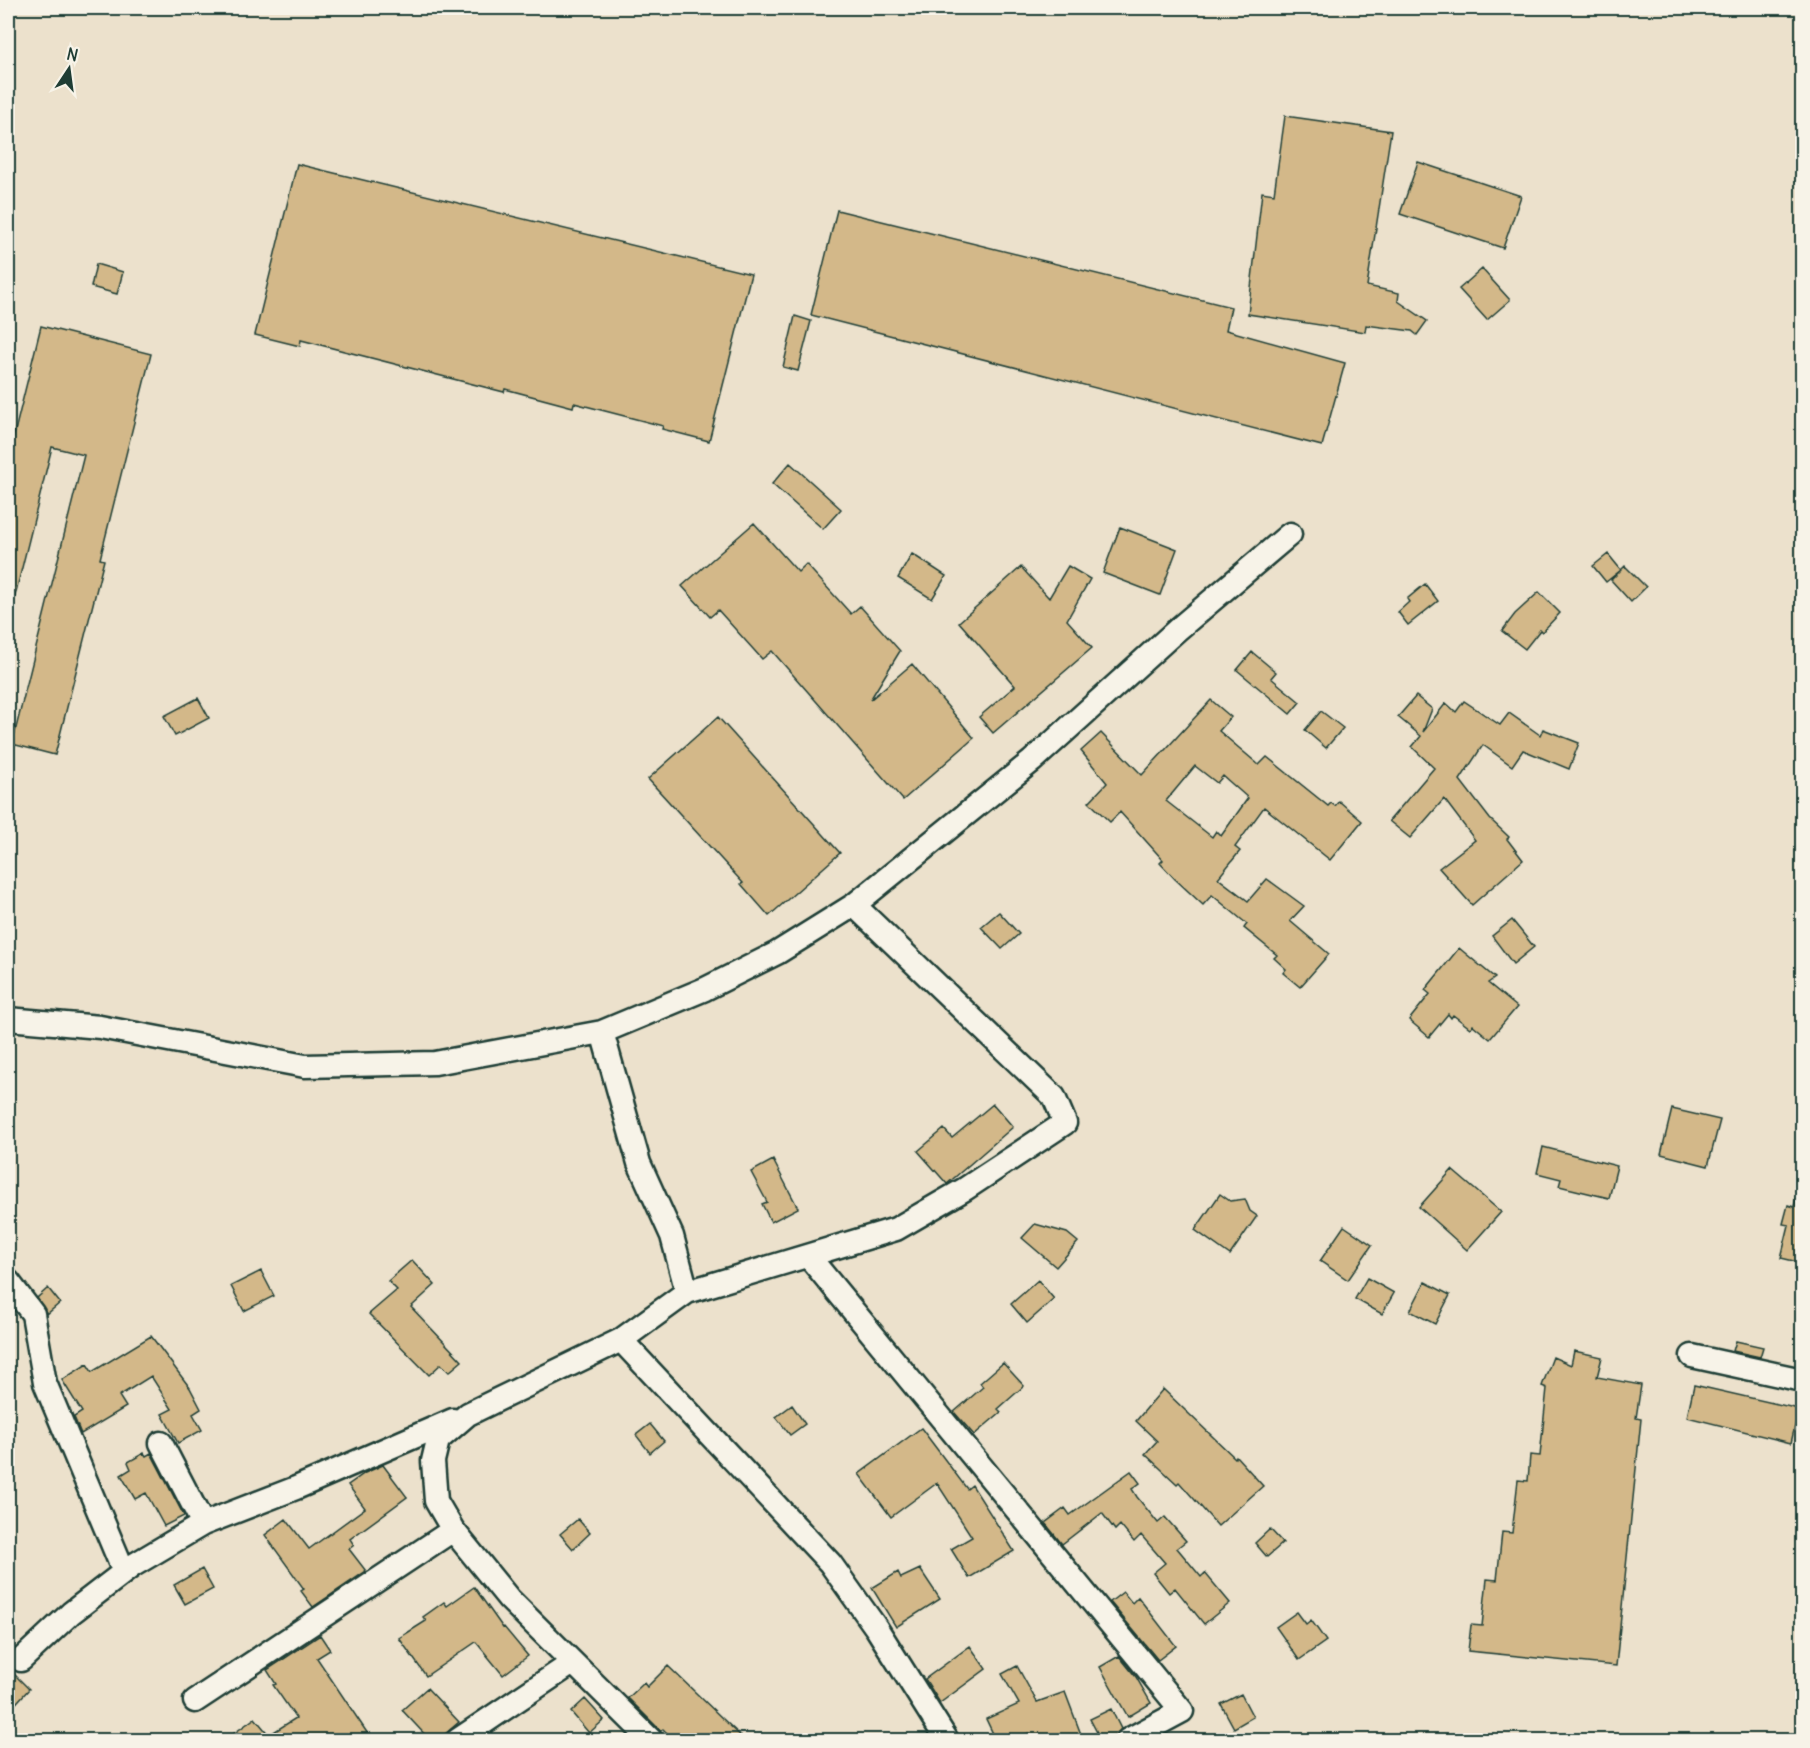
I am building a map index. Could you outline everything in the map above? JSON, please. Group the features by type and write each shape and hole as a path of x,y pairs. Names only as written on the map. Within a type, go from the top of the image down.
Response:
{"street":[{"path":"8,1019 100,1027 305,1066 435,1063 602,1032 705,989 756,964 854,905 1032,761 1177,630 1290,534"},
{"path":"21,1660 71,1613 124,1572 202,1524 296,1488 468,1414 621,1340 687,1292 896,1229 965,1189 1065,1124 1054,1097 854,905"},
{"path":"602,1032 639,1163 672,1236 687,1292"},
{"path":"809,1257 1182,1711 1128,1740"},
{"path":"8,1281 33,1314 45,1383 124,1572"},
{"path":"621,1340 830,1563 877,1629 947,1740"},
{"path":"1692,1356 1803,1380"},
{"path":"468,1414 438,1440 433,1461 436,1501 453,1530 509,1599 571,1664 651,1740"},
{"path":"161,1443 202,1524"},
{"path":"195,1701 453,1530"},
{"path":"458,1740 571,1664"}],"building":[{"path":"1285,116 1391,131 1367,286 1399,293 1398,301 1427,321 1417,335 1412,331 1366,325 1365,332 1248,314 1262,192 1274,194"},
{"path":"1418,162 1521,196 1503,248 1400,214"},
{"path":"297,164 751,274 709,441 662,429 663,426 574,403 573,407 505,389 504,392 301,340 300,346 255,335"},
{"path":"837,210 1231,307 1226,330 1345,363 1322,446 811,315"},
{"path":"96,264 123,272 117,294 91,287"},
{"path":"1482,269 1510,300 1487,320 1459,289"},
{"path":"795,316 811,321 798,371 783,367"},
{"path":"41,326 151,354 100,559 104,560 55,755 12,744 84,455 52,447 14,600 8,599 8,459"},
{"path":"790,463 841,509 823,529 772,484"},
{"path":"754,523 798,572 806,564 851,614 860,606 900,651 870,700 912,664 974,738 903,800 772,651 762,659 718,610 710,617 682,586"},
{"path":"1120,527 1177,549 1160,595 1103,573"},
{"path":"912,554 946,576 932,599 898,578"},
{"path":"1608,554 1621,570 1606,582 1593,566"},
{"path":"1068,566 1090,579 1067,620 1092,648 993,733 979,717 1015,686 959,622 1021,567 1049,598"},
{"path":"1625,566 1646,587 1631,602 1611,580"},
{"path":"1425,584 1438,601 1408,625 1398,612 1409,602 1407,599"},
{"path":"1539,592 1560,613 1542,632 1540,630 1525,649 1502,631 1515,614"},
{"path":"1252,652 1276,672 1271,678 1300,702 1290,714 1237,670"},
{"path":"1416,696 1432,709 1423,732 1446,703 1456,712 1464,701 1500,725 1509,713 1540,735 1543,729 1579,743 1569,769 1523,750 1512,766 1483,745 1460,780 1490,819 1509,837 1507,839 1523,860 1472,905 1439,868 1475,840 1444,799 1410,838 1389,821 1434,768 1412,747 1421,736 1398,717"},
{"path":"198,698 209,718 175,736 164,716"},
{"path":"1211,700 1231,717 1219,731 1259,765 1267,757 1328,806 1331,803 1335,806 1339,801 1362,821 1330,860 1264,807 1235,847 1240,851 1218,878 1248,901 1267,879 1304,906 1290,921 1329,954 1300,987 1283,973 1286,969 1274,958 1277,955 1244,928 1247,924 1212,895 1203,905 1175,879 1160,863 1163,860 1120,812 1110,822 1089,802 1107,783 1081,751 1101,733 1142,775","holes":["1195,766 1217,783 1223,776 1248,798 1221,836 1216,831 1212,837 1166,801"]},
{"path":"1321,711 1343,728 1326,748 1305,730"},
{"path":"718,717 840,853 769,916 741,884 743,883 648,779"},
{"path":"999,912 1019,934 1002,949 981,927"},
{"path":"1512,920 1534,947 1513,964 1492,936"},
{"path":"1459,948 1495,978 1488,983 1517,1007 1490,1039 1473,1025 1470,1028 1453,1015 1451,1018 1448,1014 1429,1037 1409,1020 1430,994 1425,990"},
{"path":"993,1104 1013,1127 947,1184 918,1151 944,1129 952,1138"},
{"path":"1672,1109 1720,1120 1708,1166 1661,1154"},
{"path":"1543,1147 1617,1166 1609,1198 1559,1186 1561,1179 1537,1173"},
{"path":"773,1160 798,1208 771,1222 762,1204 767,1202 751,1172"},
{"path":"1452,1170 1501,1212 1467,1250 1419,1207"},
{"path":"1220,1194 1230,1201 1245,1199 1250,1211 1257,1216 1230,1255 1195,1230"},
{"path":"1796,1197 1803,1198 1803,1245 1798,1262 1781,1258 1789,1225 1783,1224 1788,1205 1794,1207"},
{"path":"1035,1224 1067,1233 1078,1242 1056,1267 1022,1238"},
{"path":"1344,1226 1372,1245 1348,1280 1320,1261"},
{"path":"412,1260 435,1285 411,1307 462,1361 449,1372 441,1364 429,1375 369,1314 397,1290 388,1281"},
{"path":"261,1271 274,1296 244,1311 231,1286"},
{"path":"1367,1278 1394,1293 1382,1314 1355,1299"},
{"path":"1038,1280 1054,1299 1027,1323 1011,1304"},
{"path":"1425,1282 1450,1295 1435,1324 1410,1311"},
{"path":"48,1288 60,1303 47,1314 37,1298"},
{"path":"151,1336 190,1388 201,1409 193,1414 202,1430 178,1443 162,1414 172,1409 151,1376 119,1396 126,1407 81,1434 74,1417 82,1412 62,1380 87,1364 92,1372"},
{"path":"1736,1341 1763,1347 1760,1357 1733,1351"},
{"path":"1574,1351 1602,1357 1597,1377 1641,1385 1636,1418 1641,1419 1616,1666 1468,1651 1471,1625 1482,1626 1487,1579 1497,1580 1502,1532 1512,1533 1518,1480 1528,1481 1530,1455 1540,1456 1547,1388 1542,1386 1553,1357 1571,1365"},
{"path":"1003,1363 1024,1386 998,1409 1001,1412 974,1435 954,1412 983,1387 980,1383"},
{"path":"1694,1385 1799,1409 1791,1443 1687,1417"},
{"path":"1163,1389 1235,1458 1236,1456 1263,1486 1218,1526 1179,1482 1177,1484 1145,1454 1157,1441 1136,1421"},
{"path":"792,1405 805,1424 790,1435 776,1417"},
{"path":"650,1424 664,1441 650,1453 636,1435"},
{"path":"921,1428 967,1489 972,1485 1014,1551 969,1578 951,1549 972,1537 937,1483 891,1517 859,1474"},
{"path":"144,1453 146,1456 151,1453 184,1516 164,1526 146,1493 135,1499 121,1475 131,1469 128,1462"},
{"path":"383,1465 407,1497 350,1539 354,1545 349,1549 366,1571 313,1607 301,1591 304,1589 265,1535 286,1519 309,1549 365,1508 348,1485 365,1473"},
{"path":"1131,1471 1140,1483 1132,1489 1137,1497 1158,1523 1165,1517 1186,1541 1177,1548 1201,1577 1205,1573 1230,1603 1204,1624 1175,1588 1169,1593 1153,1573 1165,1563 1141,1535 1134,1542 1120,1525 1115,1530 1102,1513 1062,1544 1045,1523 1065,1508 1070,1515"},
{"path":"578,1519 590,1533 573,1549 560,1534"},
{"path":"1270,1529 1283,1543 1267,1557 1255,1543"},
{"path":"202,1569 213,1589 185,1604 174,1585"},
{"path":"920,1569 940,1599 896,1627 872,1588 898,1572 901,1578"},
{"path":"474,1587 503,1628 528,1656 503,1675 476,1642 426,1676 399,1638 426,1621 423,1617 444,1602 447,1606"},
{"path":"1123,1592 1132,1603 1138,1597 1176,1646 1158,1660 1110,1602"},
{"path":"1297,1612 1306,1624 1311,1620 1326,1641 1299,1660 1276,1627"},
{"path":"320,1635 330,1650 317,1658 372,1740 225,1740 255,1718 269,1735 296,1718 273,1685 276,1684 267,1670"},
{"path":"970,1646 986,1669 940,1703 925,1679"},
{"path":"1119,1656 1136,1677 1151,1703 1128,1717 1100,1667"},
{"path":"668,1666 745,1740 674,1740 663,1729 661,1731 628,1698 644,1683 647,1687"},
{"path":"1017,1666 1037,1702 1065,1692 1082,1737 1072,1740 1032,1740 1029,1733 1011,1740 996,1740 986,1719 1019,1704 1002,1674"},
{"path":"8,1668 29,1689 8,1712"},
{"path":"427,1688 459,1722 438,1740 430,1740 402,1710"},
{"path":"1241,1694 1253,1717 1234,1728 1221,1704"},
{"path":"585,1699 604,1720 589,1733 571,1712"},
{"path":"1111,1709 1121,1729 1115,1737 1101,1740 1090,1719"}]}
